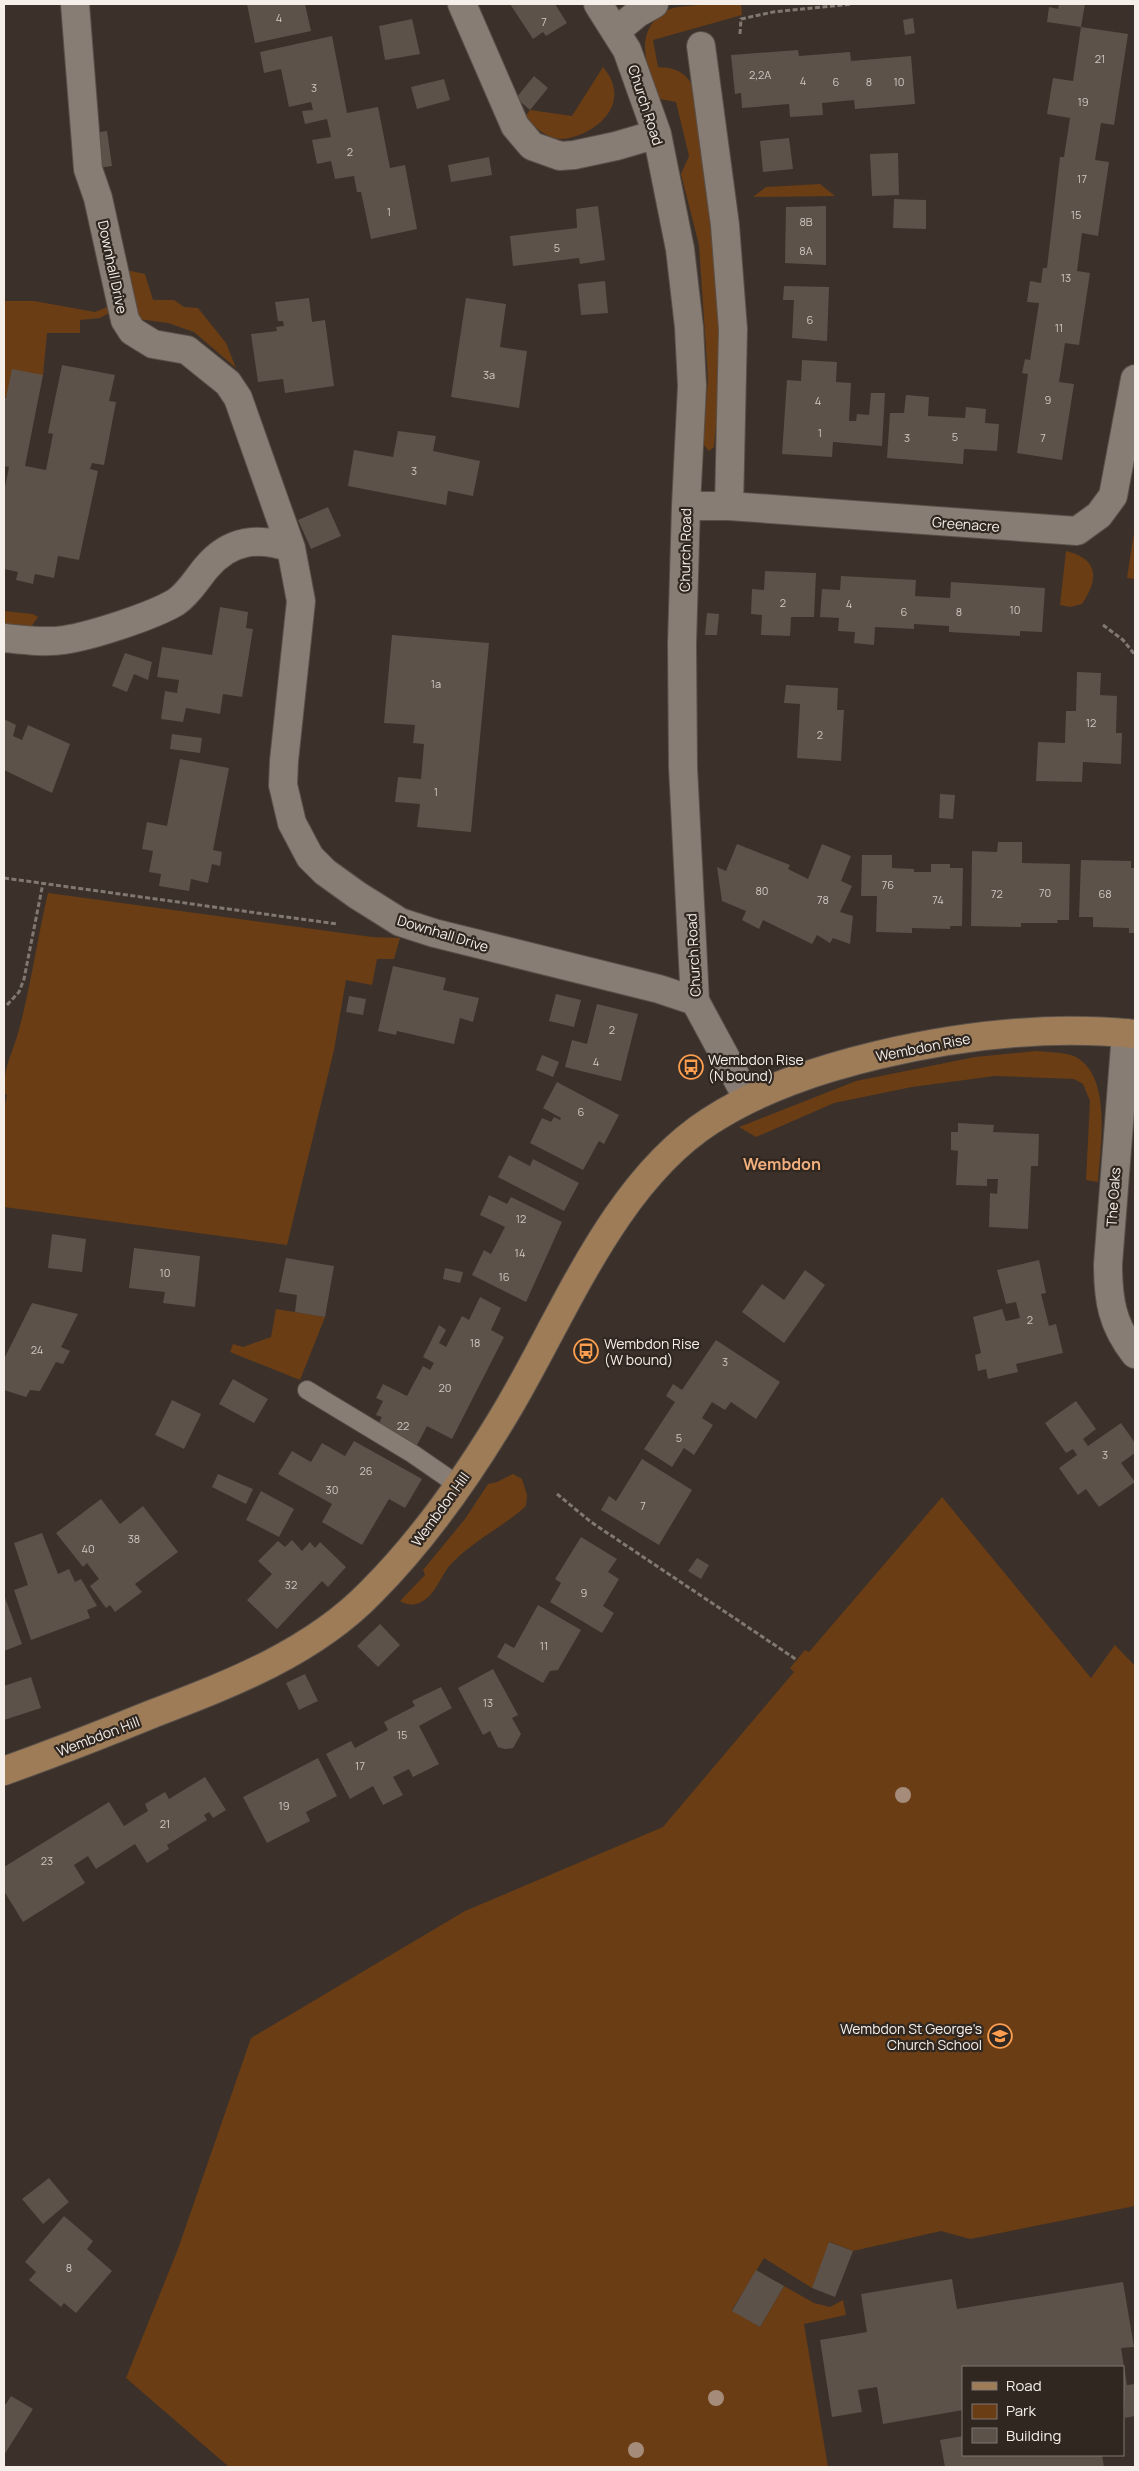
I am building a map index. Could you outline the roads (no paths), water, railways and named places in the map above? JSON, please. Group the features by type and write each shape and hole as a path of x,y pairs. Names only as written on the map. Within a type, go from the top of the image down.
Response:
{"main road":[{"name":"Wembdon Rise","path":"748,1099 830,1066 939,1041 1032,1030 1130,1033"},
{"name":"Wembdon Hill","path":"4,1771 187,1701 261,1670 320,1635 369,1595 422,1536 458,1485 508,1408 610,1225 644,1178 708,1122 748,1099"}],"street":[{"name":"Downhall Drive","path":"75,4 88,169 98,198 125,320 132,331 153,344 187,350 228,383 238,398 291,548 301,601 283,785 292,823 310,857 325,872 356,896 400,922 434,933 659,989 695,1001"},
{"path":"462,4 515,126 532,146 560,156 574,155 658,134"},
{"name":"Church Road","path":"598,4 627,50 658,134 680,248 689,327 692,386 682,644 683,767 695,1001 748,1099"},
{"path":"616,31 654,4"},
{"path":"700,46 725,225 733,328 729,506"},
{"name":"Greenacre","path":"686,506 729,506 1077,531 1099,515 1113,496 1135,379"},
{"path":"4,638 63,640 95,632 154,612 176,602 191,588 207,567 232,547 250,541 291,548"},
{"name":"The Oaks","path":"1130,1033 1108,1264 1108,1296 1116,1322 1135,1354"}],"lane":[{"path":"308,1390 413,1454 458,1485"}],"place":[{"name":"Wembdon Rise (N bound)","path":"691,1067"},
{"name":"Wembdon Rise (W bound)","path":"586,1351"},
{"name":"Wembdon St George's Church School","path":"1000,2036"}],"district":[{"name":"Wembdon","path":"782,1164"}]}
